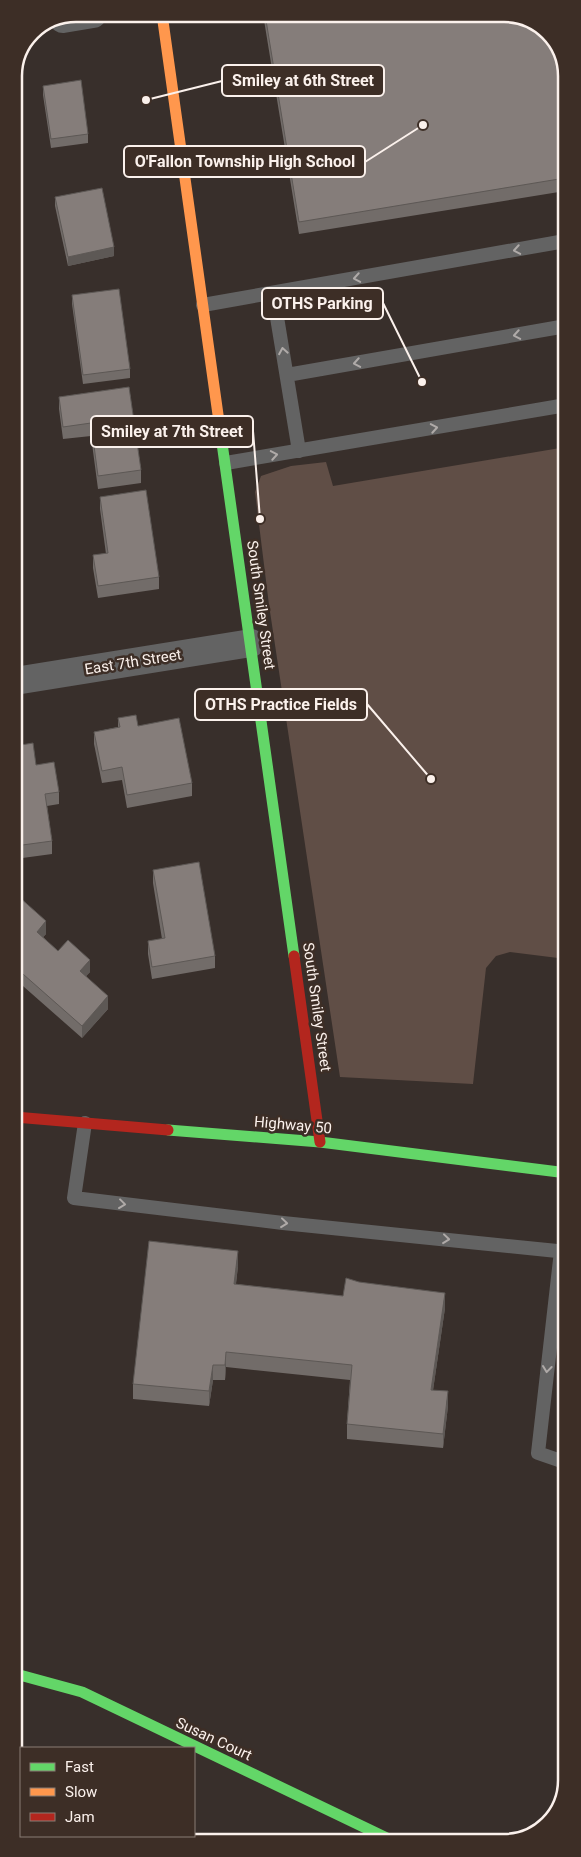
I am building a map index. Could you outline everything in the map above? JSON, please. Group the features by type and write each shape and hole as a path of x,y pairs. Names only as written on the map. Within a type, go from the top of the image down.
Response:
{"street":[{"name":"South Smiley Street","path":"163,22 320,1142"},
{"name":"East 7th Street","path":"22,679 251,643"},
{"name":"Highway 50","path":"22,1118 320,1142 558,1172"},
{"name":"Susan Court","path":"22,1676 82,1692 378,1834"}],"lane":[{"path":"204,305 558,242"},
{"path":"273,293 300,450"},
{"path":"287,375 558,327"},
{"path":"226,463 558,406"},
{"path":"85,1123 74,1198 283,1223 558,1250"},
{"path":"558,1298 538,1453 558,1460"}],"shaded area":[{"path":"558,448 558,958 510,952 496,956 486,968 473,1084 340,1077 269,605 255,492 261,476 291,466 326,462 333,486"}],"building":[{"path":"266,22 508,23 522,25 532,30 549,46 557,62 558,69 558,179 299,222"},
{"path":"81,80 88,134 51,139 43,86"},
{"path":"102,188 114,247 68,257 55,197"},
{"path":"119,289 130,369 83,375 72,295"},
{"path":"129,387 141,470 98,476 91,423 63,427 59,397"},
{"path":"146,490 159,577 98,586 93,555 108,553 100,497"},
{"path":"136,715 138,726 179,718 192,783 127,795 122,767 102,771 94,732 120,727 118,718"},
{"path":"33,743 36,765 54,762 59,792 45,794 52,841 22,845 22,745"},
{"path":"199,862 215,956 152,967 148,941 165,938 153,870"},
{"path":"22,900 46,921 37,932 58,951 68,940 90,960 80,971 108,996 82,1026 22,973"},
{"path":"149,1241 238,1251 234,1284 343,1296 346,1278 359,1282 445,1293 431,1390 448,1391 443,1434 347,1424 352,1365 226,1352 225,1365 213,1365 209,1391 133,1384"}],"traffic: fast":[{"path":"221,436 294,956"},
{"path":"168,1130 320,1142 558,1172"},
{"path":"22,1676 82,1692 378,1834"}],"traffic: slow":[{"path":"163,22 221,436"}],"traffic: jam":[{"path":"294,956 320,1142"},
{"path":"22,1118 168,1130"}],"place":[{"name":"Smiley at 6th Street","path":"146,100"},
{"name":"O'Fallon Township High School","path":"423,125"},
{"name":"OTHS Parking","path":"422,382"},
{"name":"Smiley at 7th Street","path":"260,519"},
{"name":"OTHS Practice Fields","path":"431,779"}]}
